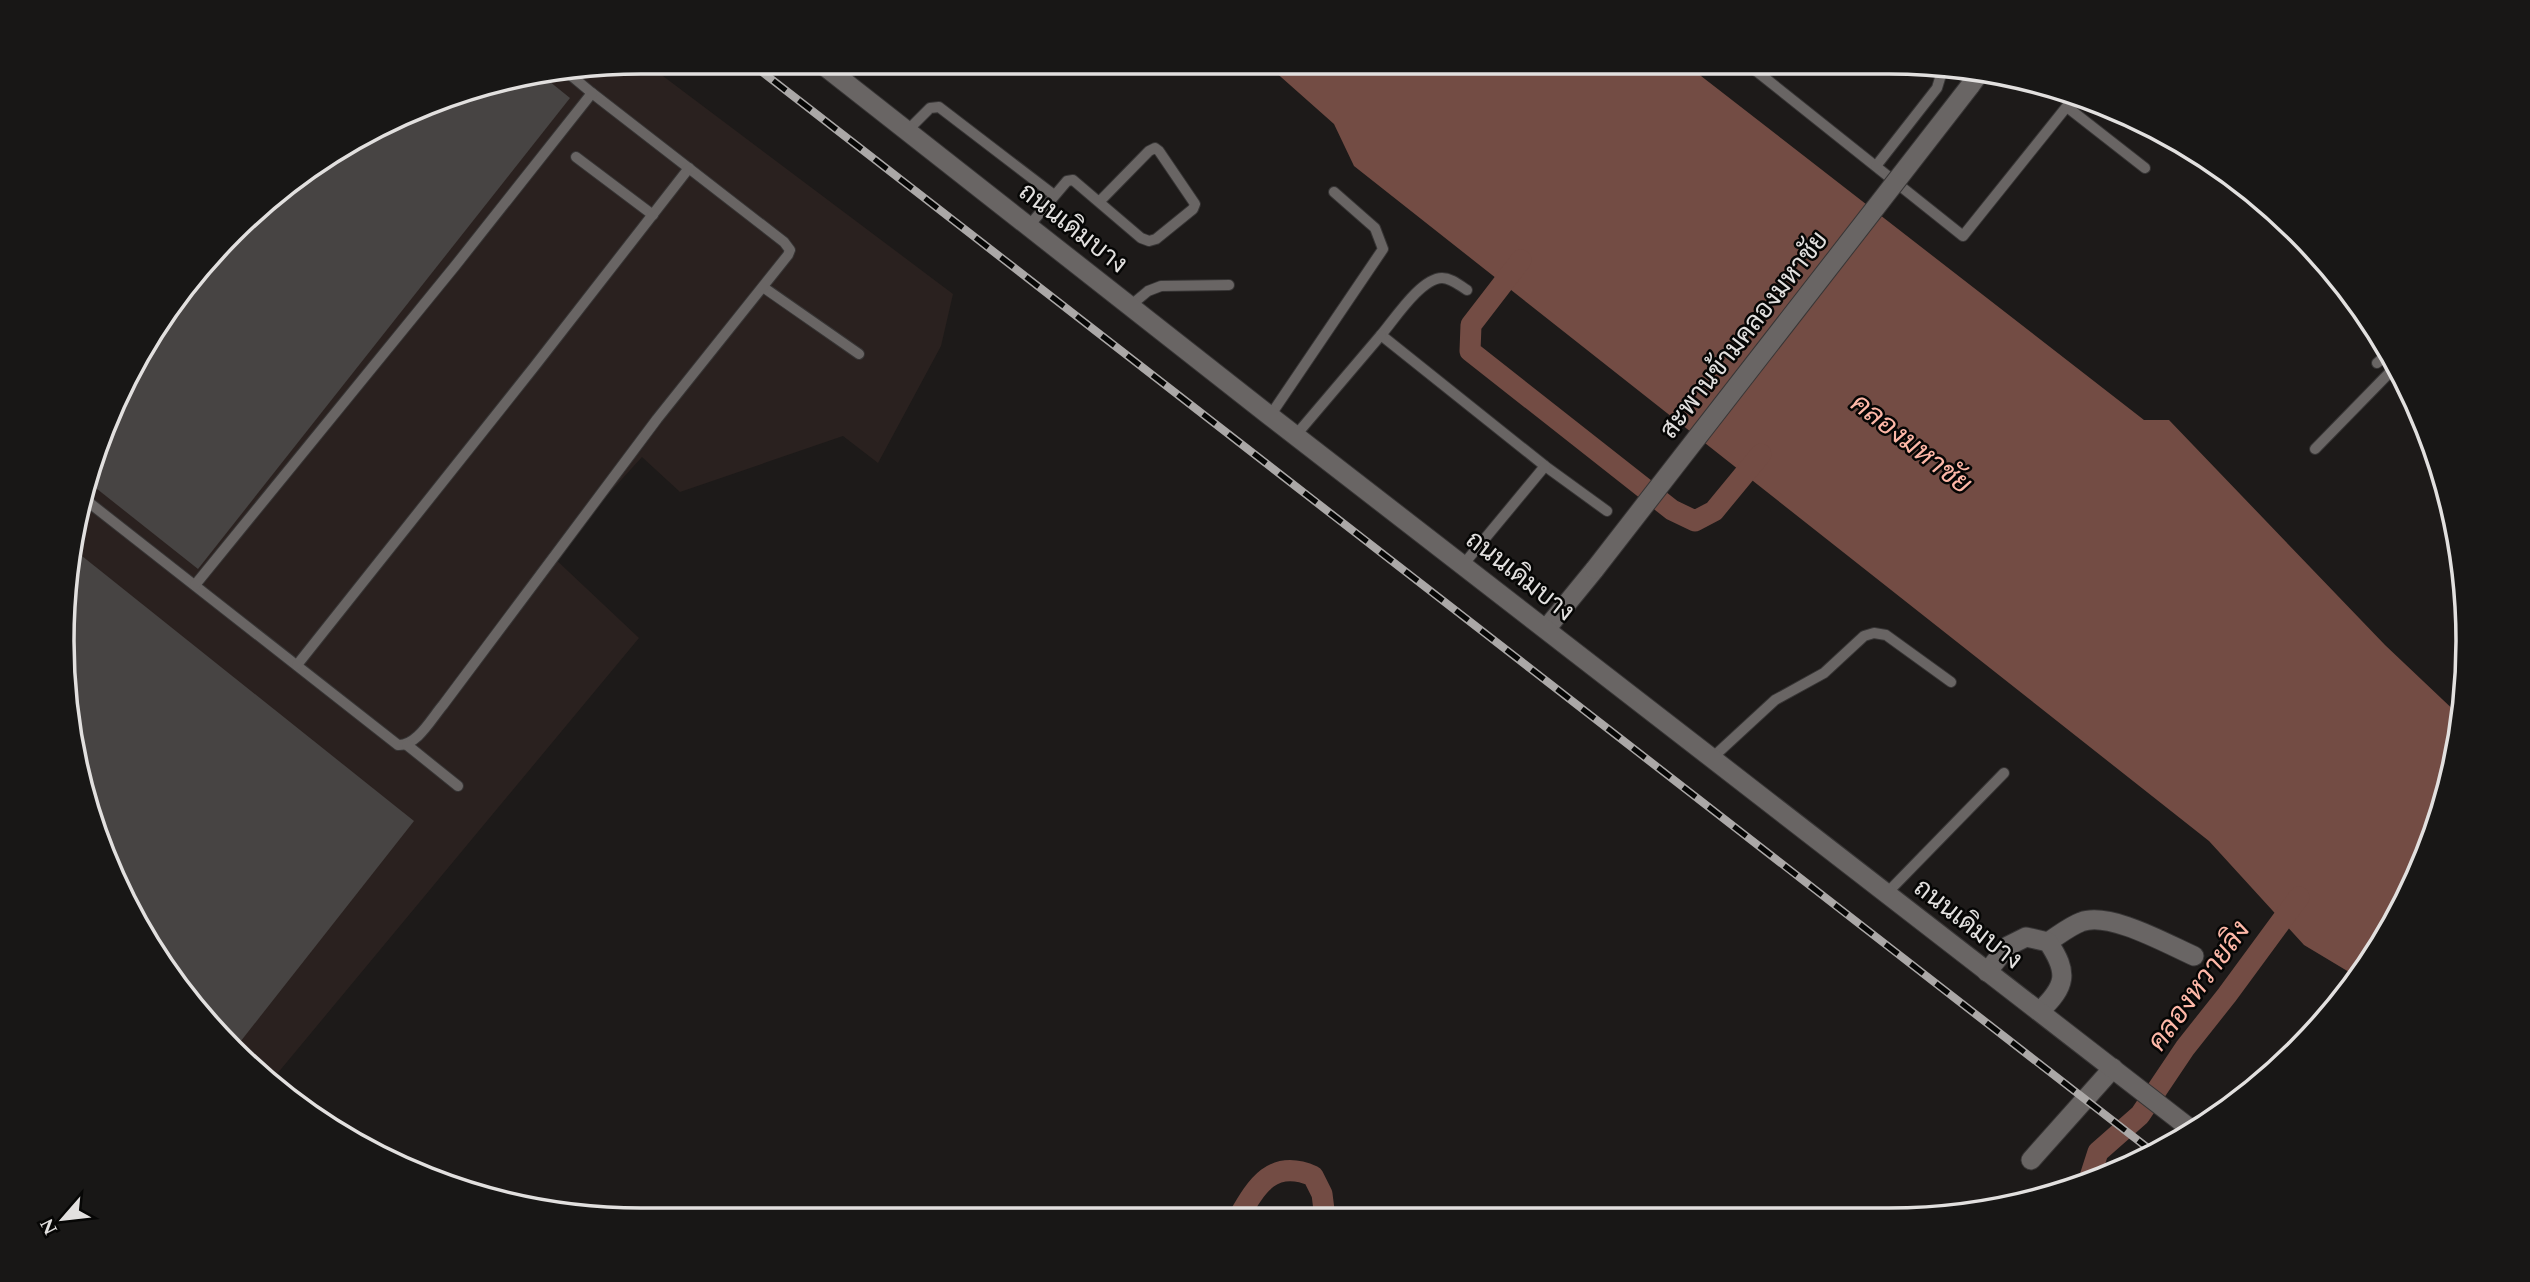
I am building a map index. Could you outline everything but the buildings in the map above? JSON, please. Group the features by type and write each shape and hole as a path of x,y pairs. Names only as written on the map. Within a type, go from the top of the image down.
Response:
{"street":[{"name":"ถนนเดิมบาง","path":"841,74 907,131 1028,227 2185,1124"},
{"name":"สะพานข้ามคลองมหาชัย","path":"1546,629 1975,80"},
{"path":"2048,942 2080,922 2094,919 2111,921 2194,956"},
{"path":"1987,972 2008,946 2026,937 2048,942 2058,956 2063,974 2058,994 2040,1012"},
{"path":"2031,1160 2113,1068"}],"lane":[{"path":"1760,74 1963,236 2070,104"},
{"path":"1876,166 1937,88 1940,76"},
{"path":"91,504 398,745 407,745 414,740 657,419 790,250 784,242 573,77"},
{"path":"195,585 592,93"},
{"path":"907,131 930,108 939,107 1054,195"},
{"path":"2067,107 2145,168"},
{"path":"1028,227 1067,181 1073,180 1141,238 1149,241 1156,239 1193,209 1195,204 1173,169 1155,148 1149,150 1099,202"},
{"path":"576,156 653,215"},
{"path":"297,665 688,168"},
{"path":"1270,416 1383,249 1375,228 1334,192"},
{"path":"1296,435 1426,283 1443,278 1467,290"},
{"path":"1130,306 1148,291 1161,286 1229,285"},
{"path":"763,287 859,354"},
{"path":"1381,335 1545,466 1607,510"},
{"path":"2377,363 2381,359"},
{"path":"2315,449 2389,373"},
{"path":"1463,565 1545,466"},
{"path":"1711,759 1775,700 1824,673 1864,636 1874,633 1886,635 1951,682"},
{"path":"407,745 458,786"},
{"path":"1886,894 2004,773"}],"shaded area":[{"path":"660,74 953,294 941,346 878,463 843,436 680,492 642,457 552,556 639,638 276,1075 267,1068 214,1015 169,956 132,892 117,858 93,788 78,715 74,641 78,567 93,494 117,424 132,390 169,326 214,267 267,214 326,169 390,132 459,104 530,84 604,75"}],"water":[{"name":"คลองมหาชัย","path":"1278,74 1698,74 2144,420 2169,420 2385,645 2452,709 2437,788 2413,858 2380,925 2349,972 2304,945 2209,841 1354,166 1334,124"}],"waterway":[{"path":"1521,260 1471,325 1470,351 1672,510 1695,521 1714,511 1761,454"},
{"name":"คลองหวายลิง","path":"2092,1170 2098,1152 2140,1115 2185,1048 2299,897"},
{"path":"1244,1208 1267,1179 1276,1173 1287,1171 1299,1171 1313,1176 1322,1194 1324,1208"}],"railway":[{"path":"765,74 2146,1147"}]}
